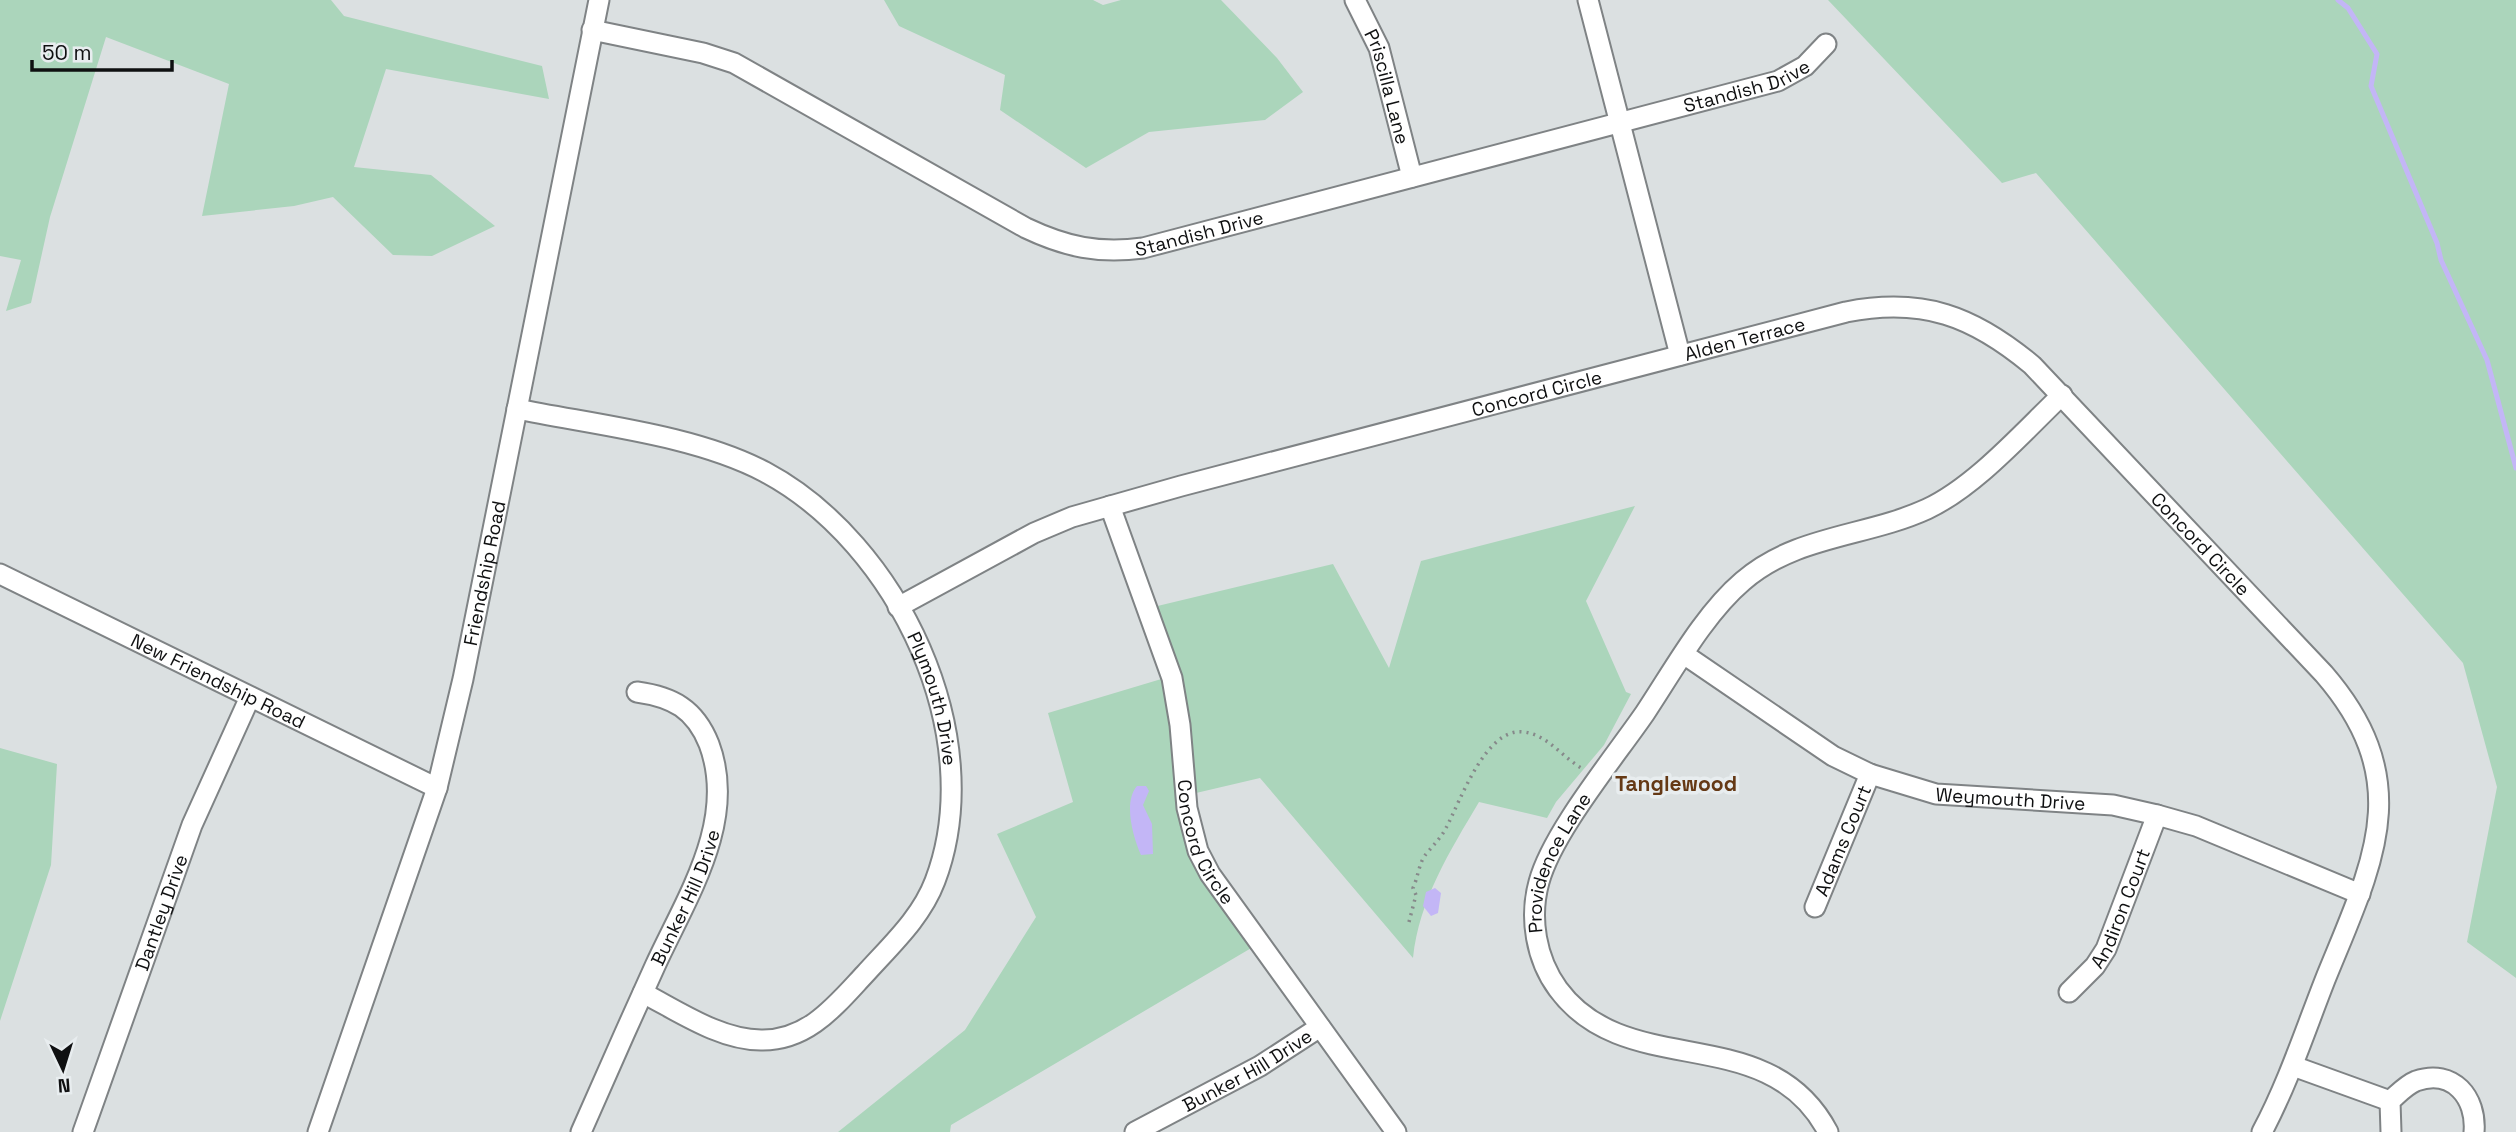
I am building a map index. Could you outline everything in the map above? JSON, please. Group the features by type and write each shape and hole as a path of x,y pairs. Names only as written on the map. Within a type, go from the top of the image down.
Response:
{"street":[{"name":"Friendship Road","path":"318,1132 437,788 463,679 598,0"},
{"name":"Priscilla Lane","path":"1355,0 1379,48 1412,177"},
{"name":"Alden Terrace","path":"1588,0 1680,355 1846,312 1889,306 1920,308 1962,318 1994,334 2032,365 2062,395"},
{"name":"Standish Drive","path":"593,30 703,53 734,63 1026,228 1069,247 1095,251 1143,248 1778,81 1805,66 1826,44"},
{"name":"Concord Circle","path":"898,607 1034,533 1110,506 1680,355"},
{"name":"Concord Circle","path":"2062,395 2324,674 2352,710 2373,758 2380,804 2375,847 2360,894 2293,1066 2262,1132"},
{"path":"1685,655 1725,599 1768,563 1804,545 1897,520 1948,498 2062,395"},
{"name":"Plymouth Drive","path":"517,409 700,446 765,471 805,498 835,523 864,557 898,607 933,676 945,716 952,762 952,805 946,848 926,901 911,924 827,1014 800,1032 782,1038 749,1039 724,1032 649,996"},
{"name":"Concord Circle","path":"1110,506 1172,678 1181,725 1187,808 1198,851 1210,874 1396,1132"},
{"name":"New Friendship Road","path":"0,574 437,788"},
{"name":"Weymouth Drive","path":"1685,655 1833,756 1870,774 1936,794 2113,805 2157,815 2196,826 2360,894"},
{"name":"Providence Lane","path":"1685,655 1549,856 1538,887 1534,917 1537,941 1543,961 1557,988 1572,1007 1602,1028 1628,1038 1723,1058 1776,1076 1803,1096 1828,1132"},
{"name":"Bunker Hill Drive","path":"581,1132 649,996 707,850 715,827 719,797 712,752 699,721 685,707 666,696 637,692"},
{"name":"Dantley Drive","path":"83,1132 192,825 250,697"},
{"name":"Adams Court","path":"1815,907 1870,774"},
{"name":"Andiron Court","path":"2069,992 2095,966 2106,949 2157,815"},
{"name":"Bunker Hill Drive","path":"1135,1132 1260,1066 1320,1027"},
{"path":"2293,1066 2390,1101"},
{"path":"2390,1101 2414,1082 2430,1078 2446,1080 2464,1092 2472,1104 2475,1116 2474,1132"},
{"path":"2390,1101 2391,1132"}],"path":[{"path":"1409,922 1416,895 1413,888 1426,854 1438,843 1475,768 1492,747 1515,732 1536,735 1569,761 1601,777"}],"green space":[{"path":"0,0 331,0 344,16 542,66 549,99 386,69 354,167 431,175 495,226 432,256 393,255 333,197 294,206 202,216 229,84 106,37 50,217 31,303 6,311 21,260 0,256"},
{"path":"884,0 1093,0 1103,5 1121,0 1221,0 1277,58 1303,92 1265,120 1149,132 1086,168 1000,110 1005,75 899,26"},
{"path":"1828,0 2516,0 2516,978 2467,942 2497,787 2463,663 2036,173 2002,183"},
{"path":"1635,506 1586,601 1626,692 1631,694 1604,745 1556,802 1547,818 1479,802 1437,877 1422,916 1413,958 1260,778 1179,797 1253,947 951,1125 950,1132 838,1132 965,1030 1036,917 997,834 1073,802 1048,713 1168,677 1145,609 1333,564 1389,668 1421,561"},
{"path":"0,748 57,764 51,865 0,1021"}],"shaded area":[{"path":"1137,786 1146,786 1149,791 1143,805 1152,824 1153,854 1141,855 1135,839 1130,810"},
{"path":"1435,888 1441,893 1438,913 1431,916 1423,906 1426,892"}],"waterway":[{"path":"2338,0 2348,8 2377,54 2371,86 2437,243 2441,260 2487,360 2516,468"}],"district":[{"name":"Tanglewood","path":"1676,783"}]}
